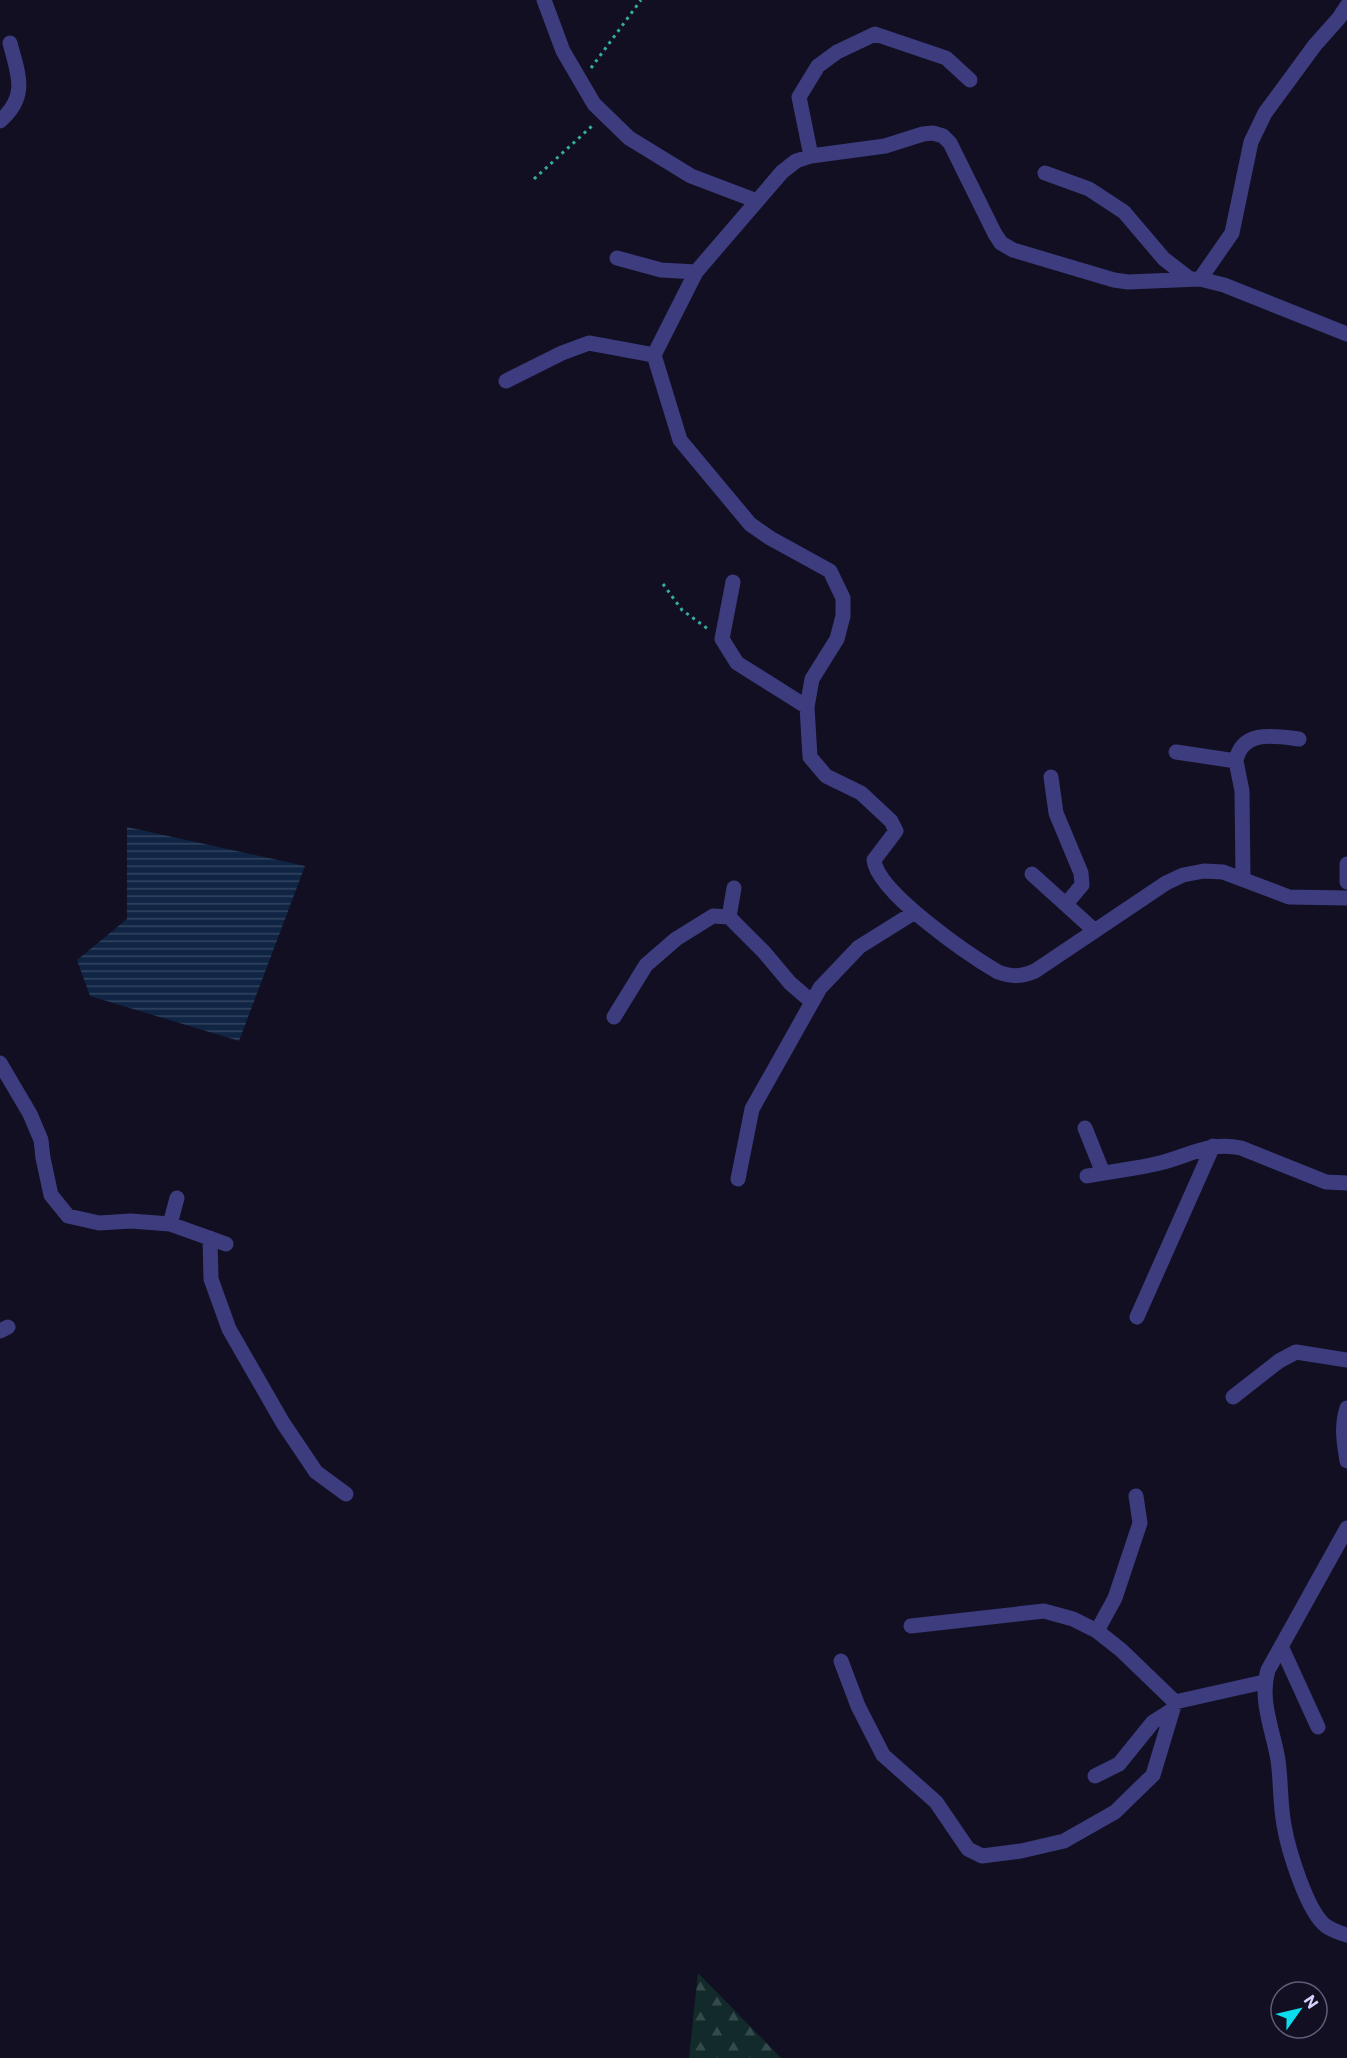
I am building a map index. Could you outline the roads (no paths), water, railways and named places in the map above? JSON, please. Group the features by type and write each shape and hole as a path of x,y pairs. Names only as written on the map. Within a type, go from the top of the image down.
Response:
{"street":[{"path":"544,0 563,51 594,104 629,138 691,176 757,201"},
{"path":"1195,279 1232,233 1251,142 1265,113 1347,6"},
{"path":"811,156 799,97 818,66 837,51 875,34 946,58 970,80"},
{"path":"0,121 6,116 19,95 21,82 10,43"},
{"path":"1347,334 1224,285 1195,279 1128,282 1114,280 1013,250 1002,243 995,234 950,143 943,136 933,133 885,146 811,156 796,161 782,172 696,272 654,355 680,440 750,524 770,538 830,571 843,598 843,616 837,639 812,679 807,707 810,758 826,776 861,793 891,821 896,831 874,860 875,868 889,887 915,912 998,972 1010,976 1024,976 1166,884 1184,875 1204,871 1223,872 1289,897 1347,898"},
{"path":"1045,173 1089,189 1124,212 1164,259 1195,279"},
{"path":"617,258 661,270 696,272"},
{"path":"506,381 562,353 589,343 654,355"},
{"path":"733,582 722,639 737,663 807,707"},
{"path":"1243,879 1242,791 1236,761 1238,750 1249,740 1269,735 1299,739"},
{"path":"1176,752 1236,761"},
{"path":"1051,777 1056,813 1081,873 1082,885 1066,904"},
{"path":"1347,864 1347,882"},
{"path":"1032,874 1095,931"},
{"path":"729,917 734,888"},
{"path":"738,1179 752,1108 820,988 859,947 915,912"},
{"path":"614,1017 646,965 676,939 713,916 729,917 812,1002"},
{"path":"0,1063 30,1114 41,1140 51,1195 69,1215 99,1223 131,1221 170,1224 226,1244"},
{"path":"1085,1128 1103,1173"},
{"path":"1087,1176 1161,1163 1213,1146 1228,1145 1326,1182 1347,1183"},
{"path":"1137,1317 1213,1146"},
{"path":"170,1224 177,1198"},
{"path":"210,1238 210,1279 229,1329 283,1423 316,1472 346,1494"},
{"path":"1233,1397 1279,1361 1296,1352 1347,1360"},
{"path":"1347,1408 1343,1419 1342,1435 1347,1461"},
{"path":"1097,1631 1115,1598 1140,1523 1136,1496"},
{"path":"1347,1528 1268,1670 1264,1682 1264,1696 1279,1765 1283,1824 1307,1900 1315,1914 1326,1926 1347,1935"},
{"path":"911,1626 1044,1611 1073,1619 1097,1631 1120,1650 1174,1706"},
{"path":"1281,1646 1318,1727"},
{"path":"841,1661 858,1706 883,1755 936,1802 968,1848 982,1856 1021,1851 1064,1841 1115,1812 1153,1775 1174,1706"},
{"path":"1095,1776 1119,1764 1153,1722 1174,1706 1264,1682"}],"water":[{"path":"127,827 305,866 239,1041 90,996 77,960 127,919"}]}
